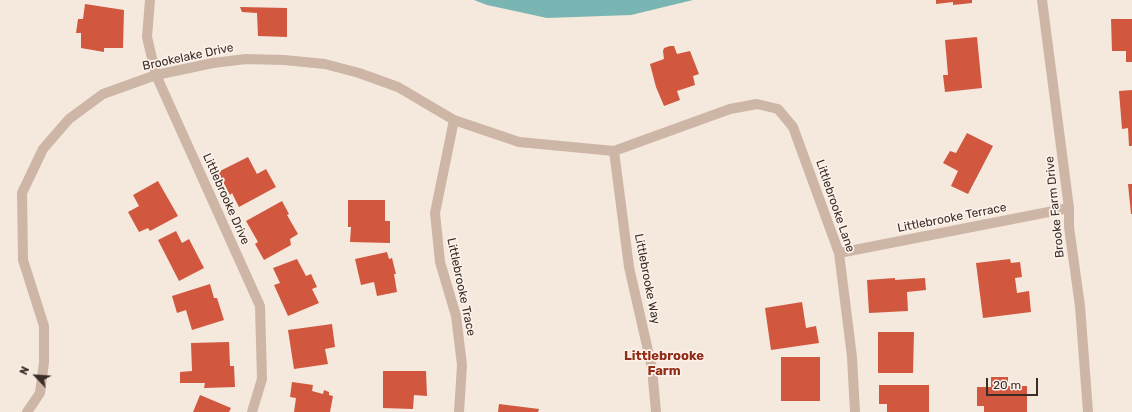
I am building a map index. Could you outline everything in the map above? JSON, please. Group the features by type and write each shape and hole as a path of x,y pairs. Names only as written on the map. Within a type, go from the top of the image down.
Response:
{"street":[{"name":"Littlebrooke Drive","path":"150,0 147,37 156,74 260,306 262,379 252,412"},
{"name":"Brooke Farm Drive","path":"1042,0 1080,306 1088,412"},
{"name":"Brookelake Drive","path":"27,412 40,393 44,362 44,326 23,260 22,193 43,149 69,118 103,94 156,74 213,63 246,59 284,60 325,64 359,73 398,87 454,120 519,142 614,151 688,124"},
{"name":"Littlebrooke Lane","path":"688,124 730,109 757,104 778,109 793,128 839,253 852,357 855,412"},
{"name":"Littlebrooke Trace","path":"454,120 434,213 440,262 456,316 462,365 459,412"},
{"name":"Littlebrooke Way","path":"614,151 629,267 652,368 656,412"},
{"name":"Littlebrooke Terrace","path":"839,253 1069,208"}],"water":[{"path":"474,0 693,0 631,15 547,18 487,5"}],"building":[{"path":"936,0 972,0 972,3 953,5 953,2 936,4"},
{"path":"85,4 124,10 123,48 104,48 104,52 81,48 81,33 76,33 78,19 83,19"},
{"path":"240,7 287,8 287,37 258,36 257,13 242,12"},
{"path":"1111,19 1132,19 1132,62 1126,62 1126,51 1112,51"},
{"path":"977,37 982,88 945,92 943,75 948,75 945,40"},
{"path":"674,46 677,54 690,51 699,74 693,76 695,85 677,91 680,100 664,106 656,87 650,64 664,59 664,48"},
{"path":"1132,90 1132,146 1129,146 1128,128 1122,129 1119,91"},
{"path":"967,133 993,146 968,194 951,186 958,171 943,163 950,151 956,153"},
{"path":"248,157 257,174 266,169 276,187 239,207 232,193 230,195 218,172"},
{"path":"158,181 178,216 150,231 148,228 139,232 128,212 139,206 133,195"},
{"path":"1128,184 1132,184 1132,214 1131,214"},
{"path":"348,200 385,200 385,221 390,221 390,243 350,242 351,227 348,227"},
{"path":"282,201 289,214 287,215 298,234 290,239 291,245 264,260 255,244 258,242 246,221"},
{"path":"176,231 182,243 189,239 204,268 179,281 158,240"},
{"path":"387,252 389,259 392,258 396,274 394,274 397,292 377,296 374,282 361,285 355,259"},
{"path":"297,259 306,276 311,274 317,287 312,289 319,303 288,316 274,285 280,283 273,268"},
{"path":"1010,259 1011,263 1020,262 1022,277 1015,278 1017,293 1029,291 1031,312 983,318 976,263"},
{"path":"895,278 895,280 925,278 926,290 907,292 908,311 869,313 867,280"},
{"path":"210,284 214,298 217,298 224,320 192,330 186,310 177,313 172,296"},
{"path":"802,302 806,328 816,326 819,343 771,350 765,308"},
{"path":"332,324 335,347 325,349 328,364 294,369 288,330"},
{"path":"878,332 914,332 913,373 878,373"},
{"path":"229,342 230,366 234,366 235,387 204,388 205,383 180,383 180,372 192,371 191,343"},
{"path":"781,357 820,357 820,401 781,401"},
{"path":"383,371 426,371 427,396 414,395 413,409 383,408"},
{"path":"991,377 1008,377 1008,386 1027,386 1027,412 984,412 984,406 977,406 977,387 991,387"},
{"path":"292,382 313,385 312,391 323,394 324,390 329,392 329,395 333,396 330,412 294,412 296,398 290,397"},
{"path":"879,385 929,385 929,412 887,412 887,404 879,404"},
{"path":"200,395 231,408 229,412 193,412"},
{"path":"499,404 539,409 538,412 498,412"}],"district":[{"name":"Littlebrooke Farm","path":"664,364"}]}
